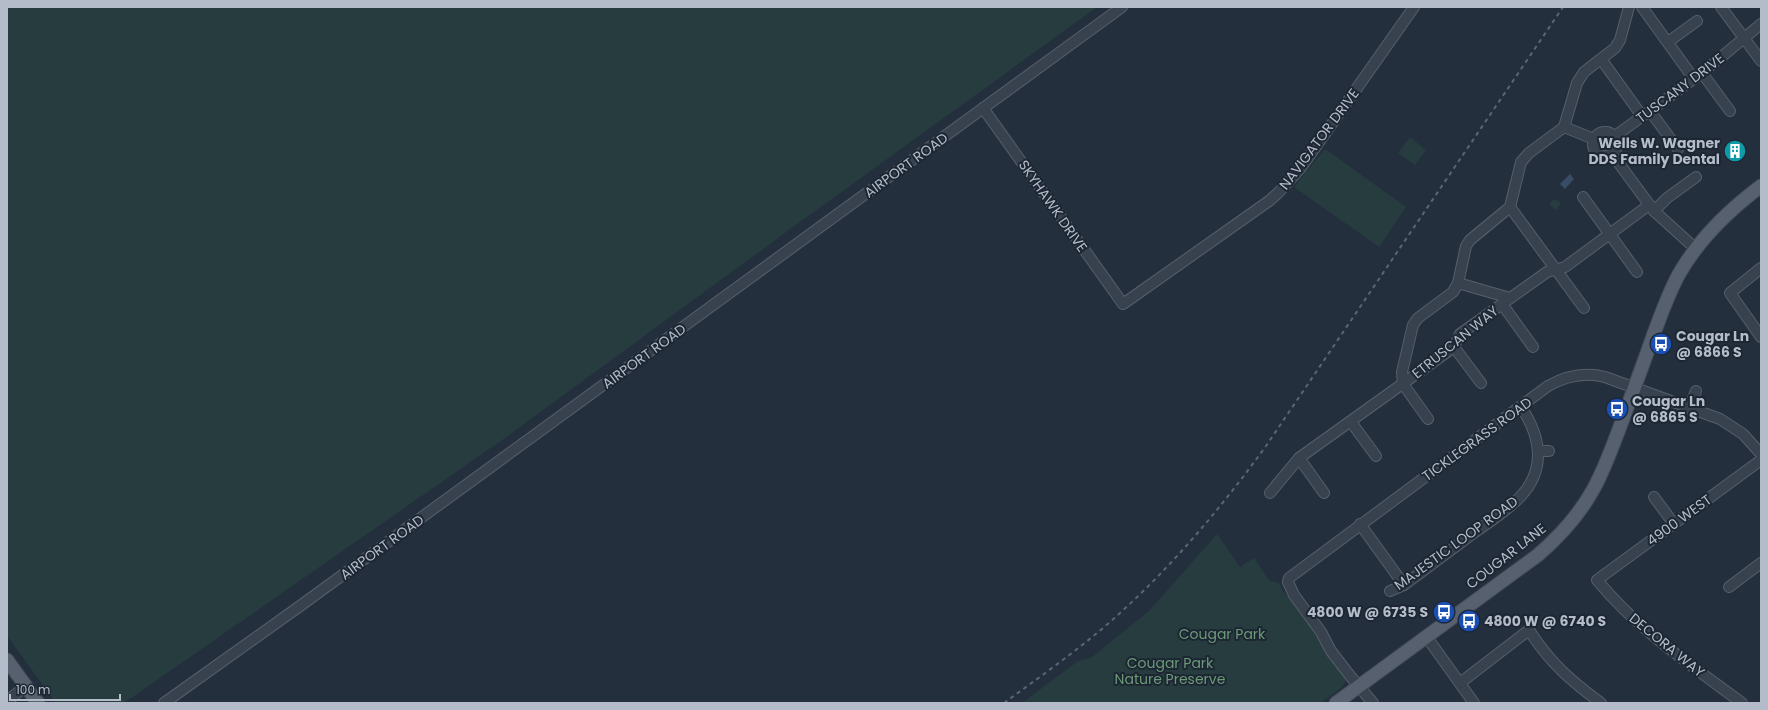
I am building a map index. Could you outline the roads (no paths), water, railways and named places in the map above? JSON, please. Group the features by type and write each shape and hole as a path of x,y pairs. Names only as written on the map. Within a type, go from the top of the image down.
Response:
{"main road":[{"name":"COUGAR LANE","path":"1336,703 1538,555 1556,539 1572,520 1600,477 1669,295 1680,273 1696,249 1728,213 1761,186"},
{"path":"7,660 38,703"}],"street":[{"name":"AIRPORT ROAD","path":"164,703 300,606 1122,7"},
{"name":"NAVIGATOR DRIVE","path":"1123,304 1278,193 1300,169 1414,7"},
{"path":"1428,419 1403,384 1402,372 1414,322 1453,292 1458,283 1466,246 1470,240 1510,207 1521,162 1524,158 1564,128 1577,83 1584,72 1615,48 1620,40 1629,7"},
{"path":"1642,7 1668,42 1730,111"},
{"path":"1721,7 1761,61"},
{"path":"1668,42 1697,21"},
{"name":"TUSCANY DRIVE","path":"1615,136 1698,76 1761,24"},
{"path":"1601,59 1646,114 1678,149"},
{"name":"SKYHAWK DRIVE","path":"983,108 1123,304"},
{"path":"1564,128 1594,139"},
{"path":"1602,132 1609,132 1615,136 1617,148 1612,154 1606,157 1598,154 1593,148 1594,139 1602,132"},
{"path":"1612,154 1651,208 1696,249"},
{"name":"ETRUSCAN WAY","path":"1270,493 1298,458 1351,422 1454,347 1460,334 1548,272 1565,267 1696,177"},
{"path":"1583,197 1637,272"},
{"path":"1510,207 1584,308"},
{"path":"1761,268 1730,293 1761,337"},
{"path":"1458,283 1506,301 1533,347"},
{"path":"1454,347 1481,383"},
{"name":"TICKLEGRASS ROAD","path":"1359,686 1331,651 1321,632 1294,595 1288,582 1292,574 1555,383 1576,375 1598,375 1634,387 1720,419 1750,440 1761,454"},
{"path":"1690,408 1696,391"},
{"name":"MAJESTIC LOOP ROAD","path":"1390,591 1404,585 1521,497 1532,479 1544,451 1521,407"},
{"path":"1351,422 1376,456"},
{"path":"1298,458 1324,493"},
{"name":"4900 WEST","path":"1597,580 1761,460"},
{"path":"1654,497 1674,524"},
{"path":"1360,524 1404,585"},
{"path":"1729,587 1761,564"},
{"name":"DECORA WAY","path":"1597,580 1627,614 1646,631 1742,703"},
{"path":"1460,683 1528,630 1538,645 1556,666 1575,684 1601,703"},
{"path":"1426,636 1474,703"},
{"path":"7,700 26,686"},
{"path":"1359,686 1373,703"}],"water":[{"path":"1570,174 1574,179 1565,189 1560,184"}],"railway":[{"path":"1004,703 1079,648 1126,608 1169,565 1210,519 1266,446 1563,7"}],"place":[{"name":"Wells W. Wagner DDS Family Dental","path":"1735,151"},
{"name":"Cougar Ln @ 6866 S","path":"1661,344"},
{"name":"Cougar Ln @ 6865 S","path":"1617,409"},
{"name":"4800 W @ 6735 S","path":"1444,612"},
{"name":"4800 W @ 6740 S","path":"1469,621"}],"park label":[{"name":"Cougar Park","path":"1222,634"},
{"name":"Cougar Park Nature Preserve","path":"1170,672"}]}
